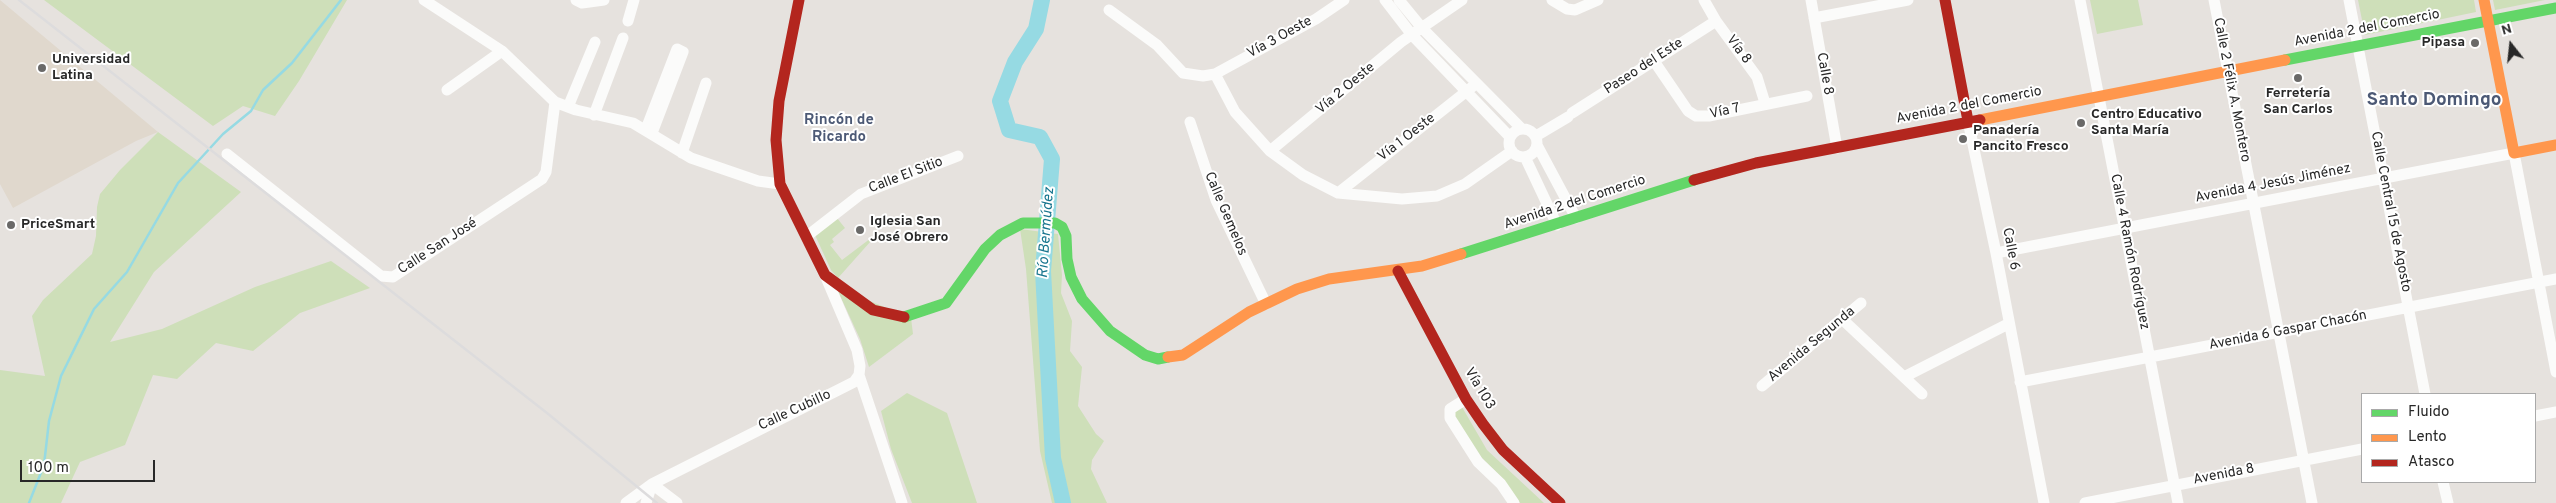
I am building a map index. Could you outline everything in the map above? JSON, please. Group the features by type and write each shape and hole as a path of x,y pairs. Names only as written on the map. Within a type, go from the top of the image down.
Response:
{"main road":[{"path":"799,0 779,101 776,140 780,184 825,275"},
{"name":"Calle 6","path":"1946,0 1968,122"},
{"path":"2484,0 2514,153"},
{"name":"Avenida 2 del Comercio","path":"825,275 874,310 894,316 909,317 946,303 953,296 985,249 1000,234 1022,223 1055,223 1062,227 1066,236 1071,277 1082,298 1110,331 1145,355 1158,359 1183,355 1266,304 1297,289 1329,279 1398,271 1472,252 1714,174 1756,163 2556,8"},
{"name":"Avenida 4 Jesús Jiménez","path":"2514,153 2556,145"},
{"name":"Vía 103","path":"1398,271 1466,399 1503,450 1560,503"}],"street":[{"path":"424,0 502,52 555,102 594,115 633,123 649,131 682,153 758,181 780,184"},
{"path":"576,0 582,3 604,0"},
{"path":"628,21 634,0"},
{"name":"Vía 3 Oeste","path":"1215,74 1316,19 1344,0"},
{"path":"1385,0 1412,35 1521,128 1530,130 1576,218"},
{"path":"1399,0 1510,137 1512,151"},
{"name":"Vía 2 Oeste","path":"1270,151 1412,35 1462,0"},
{"path":"1552,0 1566,9 1575,10 1598,0"},
{"name":"Vía 8","path":"1704,0 1716,21 1758,77 1765,103"},
{"name":"Calle 8","path":"1811,0 1837,148"},
{"path":"1814,18 1908,0"},
{"name":"Calle 4 Ramón Rodríguez","path":"2080,0 2178,503"},
{"name":"Calle 2 Félix A. Montero","path":"2214,0 2312,503"},
{"name":"Calle Central 15 de Agosto","path":"2349,0 2425,393"},
{"path":"1109,10 1157,44 1183,73 1193,76 1215,74 1235,112 1270,151 1303,174 1338,193 1402,199 1437,196 1465,184 1512,151"},
{"name":"Paseo del Este","path":"1537,141 1570,115 1716,21"},
{"path":"594,115 623,38"},
{"path":"568,107 595,42"},
{"path":"677,49 683,52 649,131 677,49"},
{"path":"447,90 502,52"},
{"name":"Vía 7","path":"1654,61 1688,111 1696,116 1709,116 1765,103"},
{"path":"682,153 706,84"},
{"name":"Vía 1 Oeste","path":"1338,193 1472,88"},
{"path":"1765,103 1807,96"},
{"name":"Calle San José","path":"227,154 380,276 393,277 542,179 546,172 555,102"},
{"name":"Calle Gemelos","path":"1190,122 1216,200 1266,304"},
{"name":"Calle 6","path":"1968,122 1996,253 2008,324 2044,503"},
{"path":"1510,137 1521,128"},
{"path":"1525,157 1533,153 1537,141"},
{"path":"1512,151 1525,157 1557,225"},
{"path":"2514,153 2556,372"},
{"name":"Avenida 4 Jesús Jiménez","path":"1996,253 2514,153"},
{"name":"Calle El Sitio","path":"807,236 861,194 958,156"},
{"path":"825,275 851,333 860,366 859,375 902,503"},
{"name":"Avenida 6 Gaspar Chacón","path":"2020,382 2556,279"},
{"name":"Avenida Segunda","path":"1762,386 1861,303"},
{"path":"1842,319 1922,394"},
{"path":"1904,377 2008,324"},
{"name":"Calle Cubillo","path":"626,503 652,484 754,431 848,386 859,375"},
{"path":"1466,399 1450,409 1450,418 1478,462 1501,484 1514,503"},
{"path":"2536,416 2556,412"},
{"name":"Avenida 8","path":"2085,503 2174,484 2361,449"},
{"path":"2443,483 2448,503"},
{"path":"646,503 652,484 677,503"}],"shaded area":[{"name":"Universidad Latina","path":"0,0 158,132 136,141 13,208 0,184"}],"green space":[{"path":"44,0 347,0 299,81 275,116 243,106 213,126"},
{"path":"2090,0 2138,0 2143,25 2097,34"},
{"path":"2358,0 2474,0 2476,12 2365,35"},
{"path":"2493,0 2545,0 2495,10"},
{"path":"158,132 241,192 154,272 110,342 162,329 255,287 331,261 370,288 300,313 253,351 216,343 177,379 153,375 125,445 80,462 61,503 0,503 0,370 45,376 32,316 43,300 92,254 96,236 97,207 100,194 120,170"},
{"path":"837,218 845,228 832,239 834,242 830,245 842,260 879,232 838,278 831,270 815,235"},
{"path":"1020,229 1058,234 1062,275 1061,293 1072,321 1070,351 1082,367 1078,406 1096,434 1104,441 1092,460 1091,469 1107,503 1052,503 1040,451 1026,269"},
{"path":"836,287 911,318 913,334 869,367 860,339"},
{"path":"907,393 947,413 977,503 912,503 891,449 881,411"},
{"path":"1462,407 1487,450 1544,503 1520,503 1503,479 1476,452 1453,414"}],"waterway":[{"path":"29,503 44,465 49,421 61,376 94,309 127,272 178,183 223,134 251,111 263,90 292,63 341,0"},
{"name":"Río Bermúdez","path":"1042,0 1036,29 1015,62 1000,101 1009,130 1040,137 1052,159 1043,271 1053,458 1063,503"}],"railway":[{"path":"19,0 547,413 657,503"}],"traffic: fast":[{"path":"2285,60 2556,8"},
{"path":"1461,254 1694,180"},
{"path":"904,317 946,303 985,249 1000,235 1023,223 1055,223 1062,227 1066,236 1067,259 1071,277 1082,299 1110,331 1145,355 1158,359 1168,357"}],"traffic: slow":[{"path":"2484,0 2514,153 2556,145"},
{"path":"1980,120 2285,60"},
{"path":"1168,357 1183,355 1249,312 1297,289 1329,279 1422,266 1461,254"}],"traffic: jam":[{"path":"799,0 779,101 776,140 780,184 825,275 873,310 904,317"},
{"path":"1945,0 1968,121"},
{"path":"1694,180 1756,163 1980,120"},
{"path":"1398,271 1466,399 1483,424 1503,450 1560,503"}],"place":[{"name":"Pipasa","path":"2475,43"},
{"name":"Universidad Latina","path":"42,68"},
{"name":"Ferretería San Carlos","path":"2298,78"},
{"name":"Centro Educativo Santa María","path":"2081,123"},
{"name":"Panadería Pancito Fresco","path":"1963,139"},
{"name":"PriceSmart","path":"11,225"},
{"name":"Iglesia San José Obrero","path":"860,230"}],"district":[{"name":"Santo Domingo","path":"2434,101"},
{"name":"Rincón de Ricardo","path":"839,130"}]}
